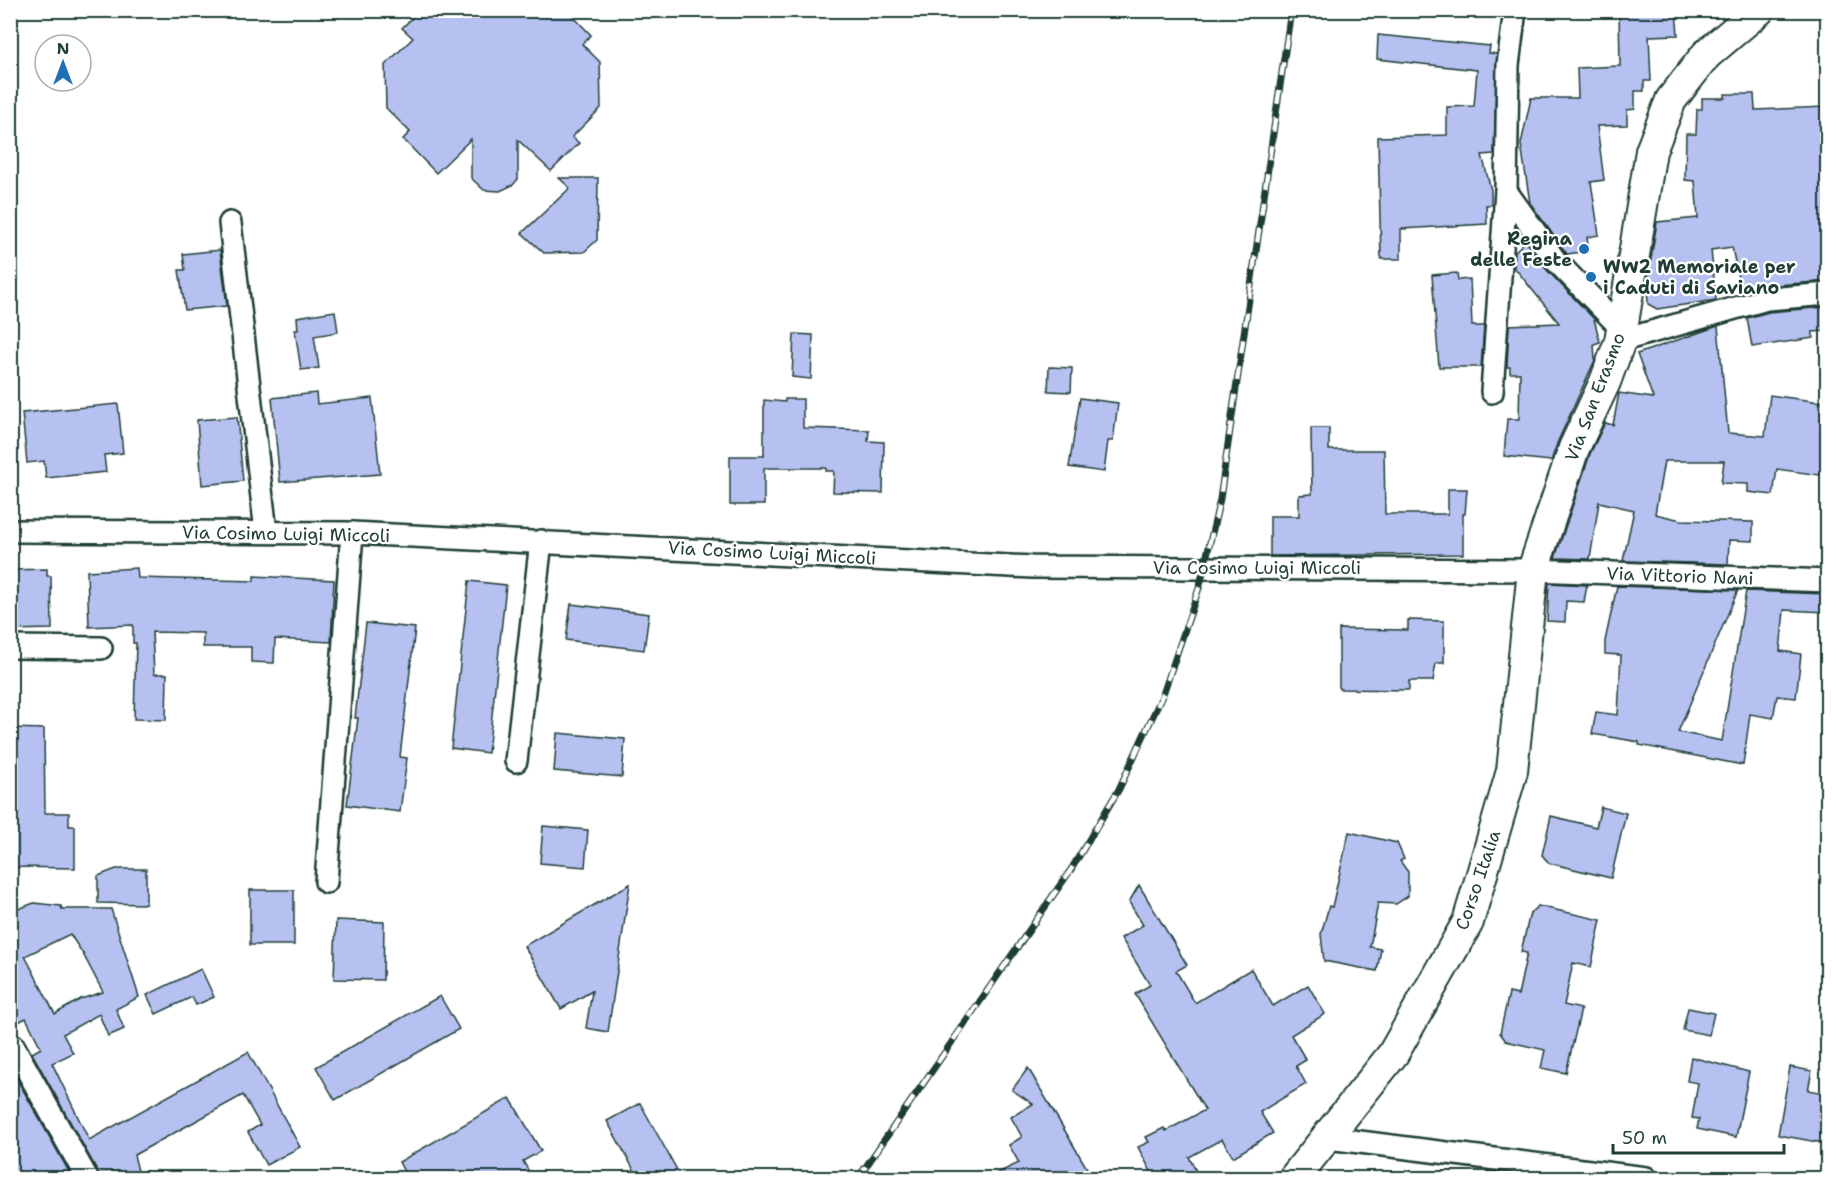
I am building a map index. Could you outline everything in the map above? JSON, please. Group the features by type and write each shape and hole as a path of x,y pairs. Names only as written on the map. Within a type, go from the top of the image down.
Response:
{"main road":[{"name":"Via San Erasmo","path":"1533,570 1574,448 1605,382 1621,335 1651,152 1671,100 1706,55 1759,10"},
{"name":"Corso Italia","path":"1294,1179 1393,1054 1468,922 1512,771 1533,570"}],"street":[{"path":"1492,392 1506,191 1508,66 1515,10"},
{"path":"1506,191 1555,260 1621,335 1767,299 1827,294"},
{"path":"230,223 266,532"},
{"name":"Via Cosimo Luigi Miccoli","path":"10,531 352,533 1032,567 1533,570"},
{"path":"326,882 352,533"},
{"path":"516,761 541,542"},
{"name":"Via Vittorio Nani","path":"1533,570 1827,581"},
{"path":"10,647 101,648"},
{"path":"13,1045 87,1179"},
{"path":"1328,1138 1646,1179"}],"building":[{"path":"420,10 567,10 591,35 582,44 600,62 601,108 572,137 579,143 551,171 518,140 518,179 513,185 500,191 484,190 471,178 471,139 436,173 403,139 410,132 386,108 385,65 413,38 402,28"},
{"path":"1619,10 1676,10 1678,35 1649,36 1651,81 1644,81 1644,91 1635,91 1635,109 1627,110 1627,125 1597,126 1604,180 1591,182 1599,235 1587,237 1589,251 1567,254 1530,203 1521,144 1531,98 1578,98 1577,68 1620,66"},
{"path":"1378,35 1490,46 1489,53 1497,54 1494,154 1482,155 1491,190 1491,205 1486,205 1487,224 1401,229 1401,259 1381,259 1378,137 1447,135 1447,107 1474,106 1477,70 1377,59"},
{"path":"1725,94 1754,94 1755,110 1827,107 1827,281 1766,286 1741,293 1732,247 1711,250 1716,300 1657,309 1648,304 1647,284 1657,222 1698,218 1695,181 1685,180 1686,134 1696,134 1697,109 1702,109 1702,98 1725,98"},
{"path":"559,178 598,178 597,240 584,252 544,253 522,233 570,188"},
{"path":"1526,241 1546,269 1594,319 1600,342 1594,344 1595,360 1551,461 1504,456 1507,419 1519,419 1520,373 1510,373 1510,367 1507,367 1509,325 1559,323 1514,267 1515,251"},
{"path":"220,250 227,306 185,310 179,270 185,270 183,254"},
{"path":"1457,273 1458,280 1470,279 1472,326 1484,326 1481,367 1439,367 1432,275"},
{"path":"1827,307 1827,331 1812,332 1814,338 1752,347 1747,318 1769,312"},
{"path":"335,311 338,332 314,336 319,368 301,370 295,330 298,330 297,317"},
{"path":"1718,326 1728,433 1765,436 1770,395 1827,403 1827,476 1777,469 1773,495 1748,492 1748,484 1721,483 1724,461 1664,461 1655,514 1681,520 1753,522 1753,541 1729,540 1728,564 1623,561 1634,510 1599,502 1590,559 1555,558 1590,454 1605,423 1613,425 1619,393 1653,398 1637,354"},
{"path":"794,334 813,335 811,379 792,377"},
{"path":"1049,367 1072,368 1071,392 1048,391"},
{"path":"316,393 317,404 372,398 380,474 280,482 272,398"},
{"path":"1080,398 1118,403 1113,441 1108,441 1104,472 1069,467"},
{"path":"785,399 803,399 803,428 869,430 868,441 884,442 883,493 833,492 834,471 826,471 826,468 764,468 764,505 730,505 730,456 764,456 764,400 785,402"},
{"path":"118,404 123,453 104,455 106,472 46,478 44,461 27,463 22,413"},
{"path":"237,417 243,481 202,485 197,420"},
{"path":"1311,428 1329,428 1329,450 1384,450 1385,514 1448,514 1448,489 1467,489 1465,514 1463,514 1463,554 1270,556 1270,516 1299,516 1299,495 1312,494"},
{"path":"137,568 138,578 254,581 254,576 334,580 331,642 275,639 274,663 251,662 251,647 203,647 203,633 152,632 154,674 167,674 166,720 134,719 136,643 133,643 133,625 89,627 87,571"},
{"path":"47,569 47,576 51,576 52,629 10,630 12,570"},
{"path":"469,581 506,585 488,753 451,748"},
{"path":"1549,583 1587,585 1584,602 1566,601 1565,622 1547,621"},
{"path":"1617,586 1738,590 1678,732 1722,741 1746,591 1827,594 1827,612 1784,610 1780,651 1801,654 1796,698 1777,696 1773,718 1750,714 1743,765 1592,734 1596,712 1618,715 1621,655 1605,654 1605,641"},
{"path":"571,604 649,614 644,650 566,640"},
{"path":"1408,620 1444,621 1444,663 1436,663 1433,681 1409,681 1409,690 1339,689 1339,629 1408,630"},
{"path":"366,623 415,628 400,757 407,758 400,812 347,805 358,718 355,718"},
{"path":"10,728 44,729 45,813 69,813 69,826 75,826 75,868 10,867"},
{"path":"557,733 625,739 622,777 554,771"},
{"path":"1601,807 1626,813 1611,878 1549,863 1542,855 1551,816 1596,827"},
{"path":"543,826 588,830 585,867 540,863"},
{"path":"1349,832 1397,843 1404,859 1400,861 1408,872 1408,896 1396,904 1378,903 1370,947 1381,949 1377,971 1324,961 1321,934 1329,906 1332,907"},
{"path":"116,869 146,869 146,904 98,903 98,876"},
{"path":"630,884 608,1032 586,1028 592,991 561,1009 524,946"},
{"path":"1139,885 1187,965 1176,971 1195,1003 1251,969 1273,1006 1308,985 1325,1014 1291,1035 1306,1060 1296,1066 1306,1084 1260,1112 1273,1133 1233,1157 1222,1139 1189,1157 1200,1179 1155,1179 1138,1147 1149,1142 1146,1137 1164,1128 1166,1131 1205,1110 1135,994 1150,985 1121,938 1143,925 1129,902"},
{"path":"250,890 294,890 294,945 250,945"},
{"path":"34,903 61,906 62,909 111,909 139,997 116,1009 124,1029 108,1036 99,1014 63,1034 73,1053 52,1063 89,1140 248,1052 300,1147 266,1165 248,1132 260,1125 243,1095 134,1155 140,1179 100,1179 32,1053 41,1048 26,1018 10,1026 10,912","holes":["70,934 103,992 81,999 55,1014 25,956"]},
{"path":"1538,906 1601,920 1591,967 1573,963 1564,1005 1581,1009 1566,1073 1541,1068 1545,1050 1506,1041 1500,1033 1509,993 1518,995 1527,953 1521,952 1530,913"},
{"path":"336,920 384,922 383,980 334,979"},
{"path":"201,969 214,997 196,1005 192,997 156,1014 147,995"},
{"path":"440,996 459,1029 335,1100 316,1067"},
{"path":"1688,1008 1714,1013 1709,1035 1683,1030"},
{"path":"1691,1057 1749,1072 1736,1137 1697,1129 1699,1119 1692,1118 1698,1083 1687,1081"},
{"path":"10,1067 73,1179 10,1179"},
{"path":"1790,1067 1812,1071 1808,1090 1824,1093 1821,1113 1827,1113 1824,1143 1778,1135"},
{"path":"1028,1068 1088,1170 1074,1179 985,1179 1019,1163 1009,1145 1022,1137 1011,1117 1033,1104 1012,1090"},
{"path":"510,1098 541,1151 523,1161 533,1179 408,1179 399,1162"},
{"path":"640,1103 682,1179 639,1179 607,1121"}],"railway":[{"path":"858,1178 1072,868 1119,789 1163,694 1200,585 1220,499 1291,10"}],"place":[{"name":"Regina delle Feste","path":"1584,249"},
{"name":"WW2 Memoriale per i Caduti di Saviano","path":"1591,277"}]}
